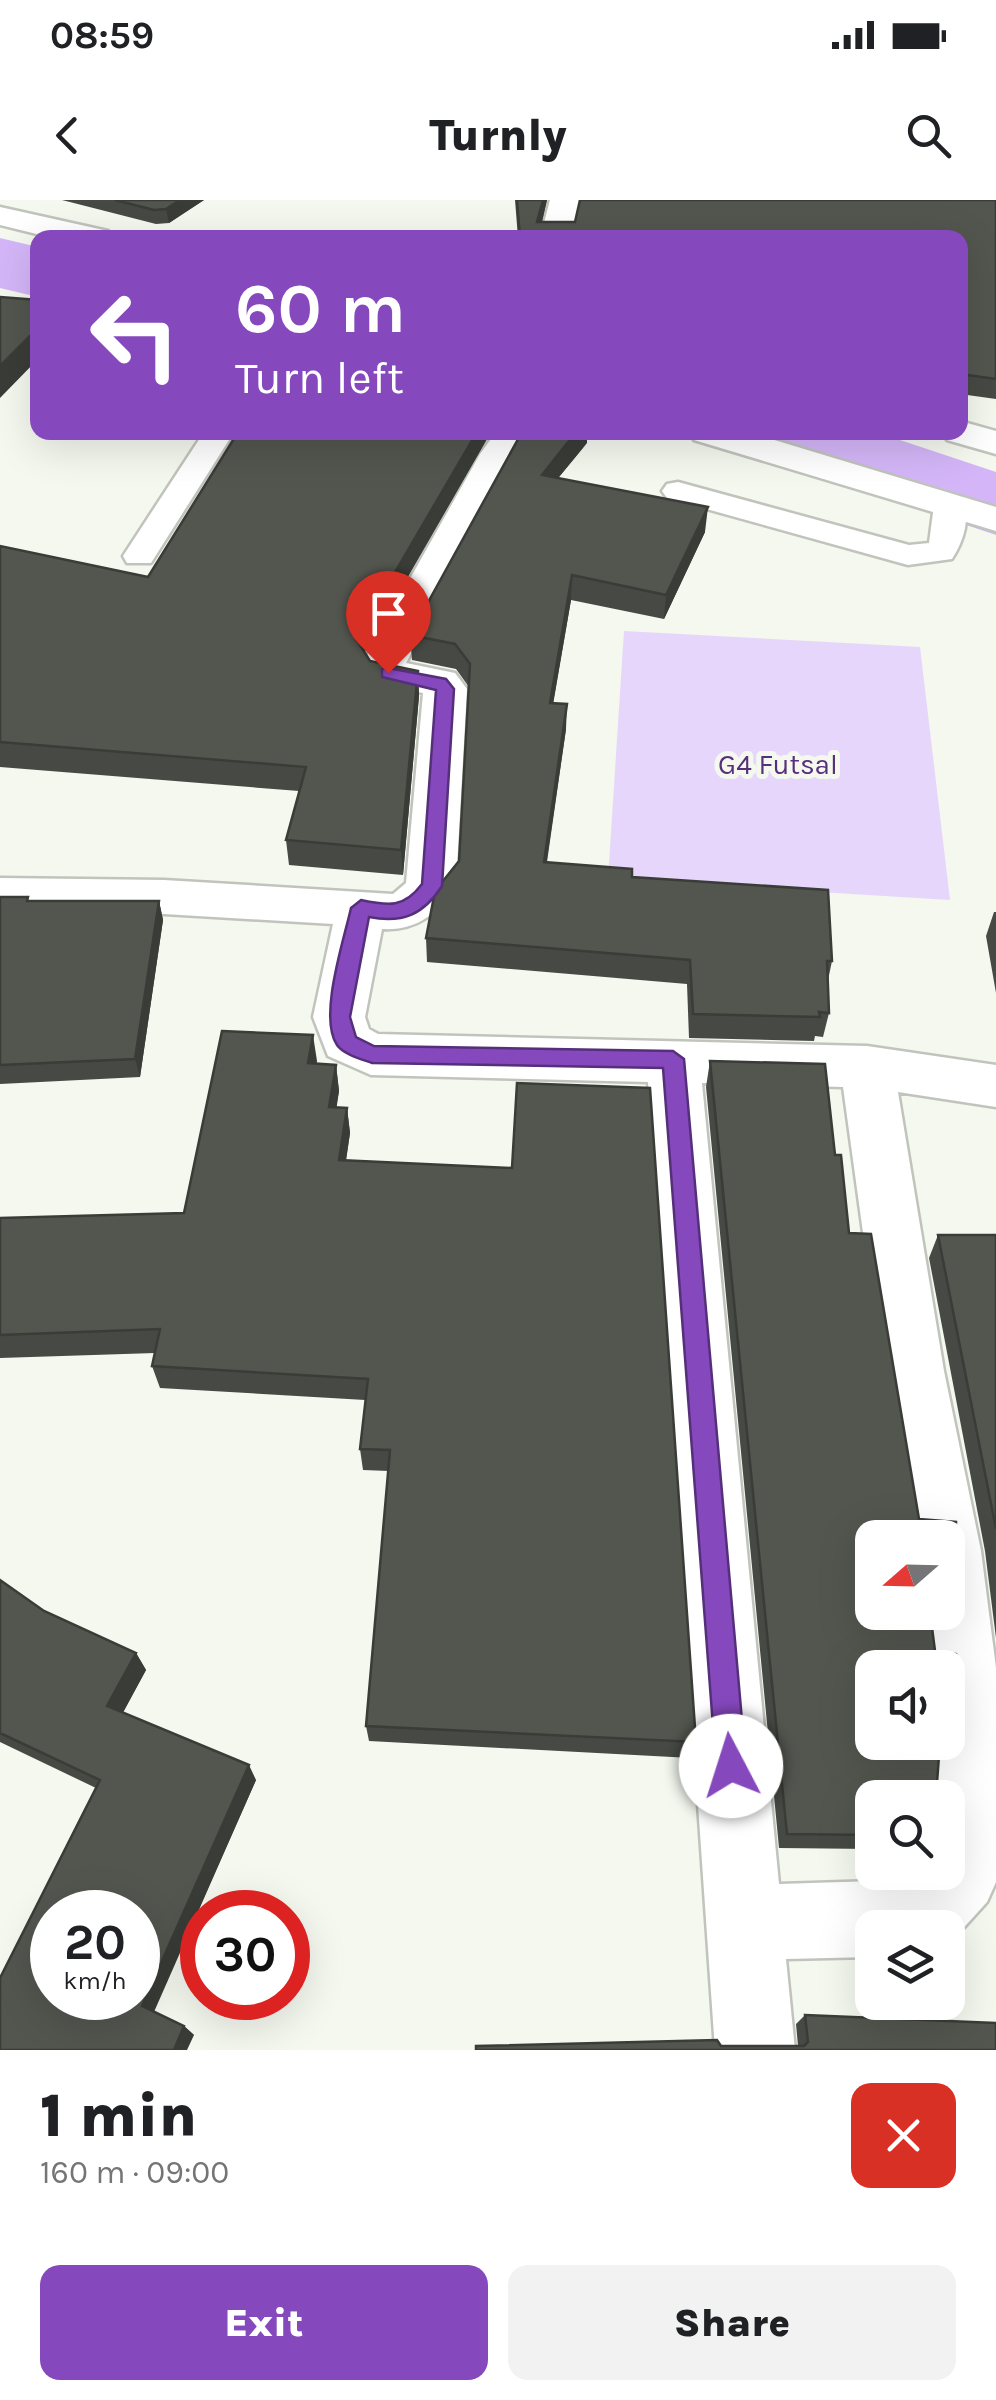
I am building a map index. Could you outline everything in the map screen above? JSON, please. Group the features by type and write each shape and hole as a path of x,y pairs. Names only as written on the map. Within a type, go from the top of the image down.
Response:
{"street":[{"path":"558,230 565,200"},
{"path":"0,216 62,230"},
{"path":"968,434 996,443"},
{"path":"0,895 164,897 361,908 392,914 418,904 432,886 445,689 440,683 388,673 383,666 510,440"},
{"path":"734,440 996,519"},
{"path":"361,908 339,1017 347,1042 372,1054 867,1067 996,1086"},
{"path":"673,1059 754,2050"},
{"path":"867,1067 913,1371 942,1520"},
{"path":"744,1922 924,1917 961,1876 969,1735 957,1630"}],"lane":[{"path":"139,556 214,440"},
{"path":"678,491 908,555 940,552 948,538 950,504"}],"green space":[{"name":"G4 Futsal","path":"624,631 920,647 950,900 608,879"}],"building":[{"path":"115,200 180,200 166,209 154,210"},
{"path":"517,200 543,200 537,222 575,222 580,200 996,200 996,379 968,375 968,230 519,230"},
{"path":"0,297 30,299 30,336 0,366"},
{"path":"233,440 472,440 356,639 370,661 418,671 401,850 286,840 306,767 0,742 0,546 148,577"},
{"path":"518,440 570,440 542,475 708,507 666,595 572,575 550,703 567,704 544,862 632,869 632,877 828,890 832,961 827,961 829,1013 819,1012 820,1017 693,1014 690,960 426,938 435,891 459,861 470,664 455,644 410,635"},
{"path":"0,897 28,897 27,901 159,901 135,1059 0,1065"},
{"path":"222,1031 313,1035 308,1063 336,1065 329,1107 347,1108 339,1160 512,1168 517,1083 650,1088 696,1742 366,1726 390,1450 360,1449 368,1379 152,1366 160,1329 0,1335 0,1218 184,1213"},
{"path":"710,1061 825,1064 835,1155 841,1155 849,1233 871,1234 919,1519 931,1520 855,1520 855,1630 932,1630 935,1650 855,1650 855,1760 939,1760 937,1780 855,1780 855,1835 787,1834"},
{"path":"938,1235 996,1235 996,1529"},
{"path":"0,1580 44,1611 136,1653 107,1706 249,1765 194,1890 180,1890 180,1920 160,1965 160,1890 44,1890 100,1780 0,1733"},
{"path":"30,1919 30,2020 160,2020 160,2015 184,2026 174,2050 0,2050 0,1978"},
{"path":"805,2015 996,2023 996,2050 476,2050 476,2046 717,2040 721,2046 804,2046 808,2042"}],"waterway":[{"path":"0,263 30,270"},
{"path":"805,440 996,505"}],"route":[{"path":"388,673 440,683 445,689 432,886 418,904 392,914 361,908 339,1017 347,1042 372,1054 673,1059 731,1766"}]}
